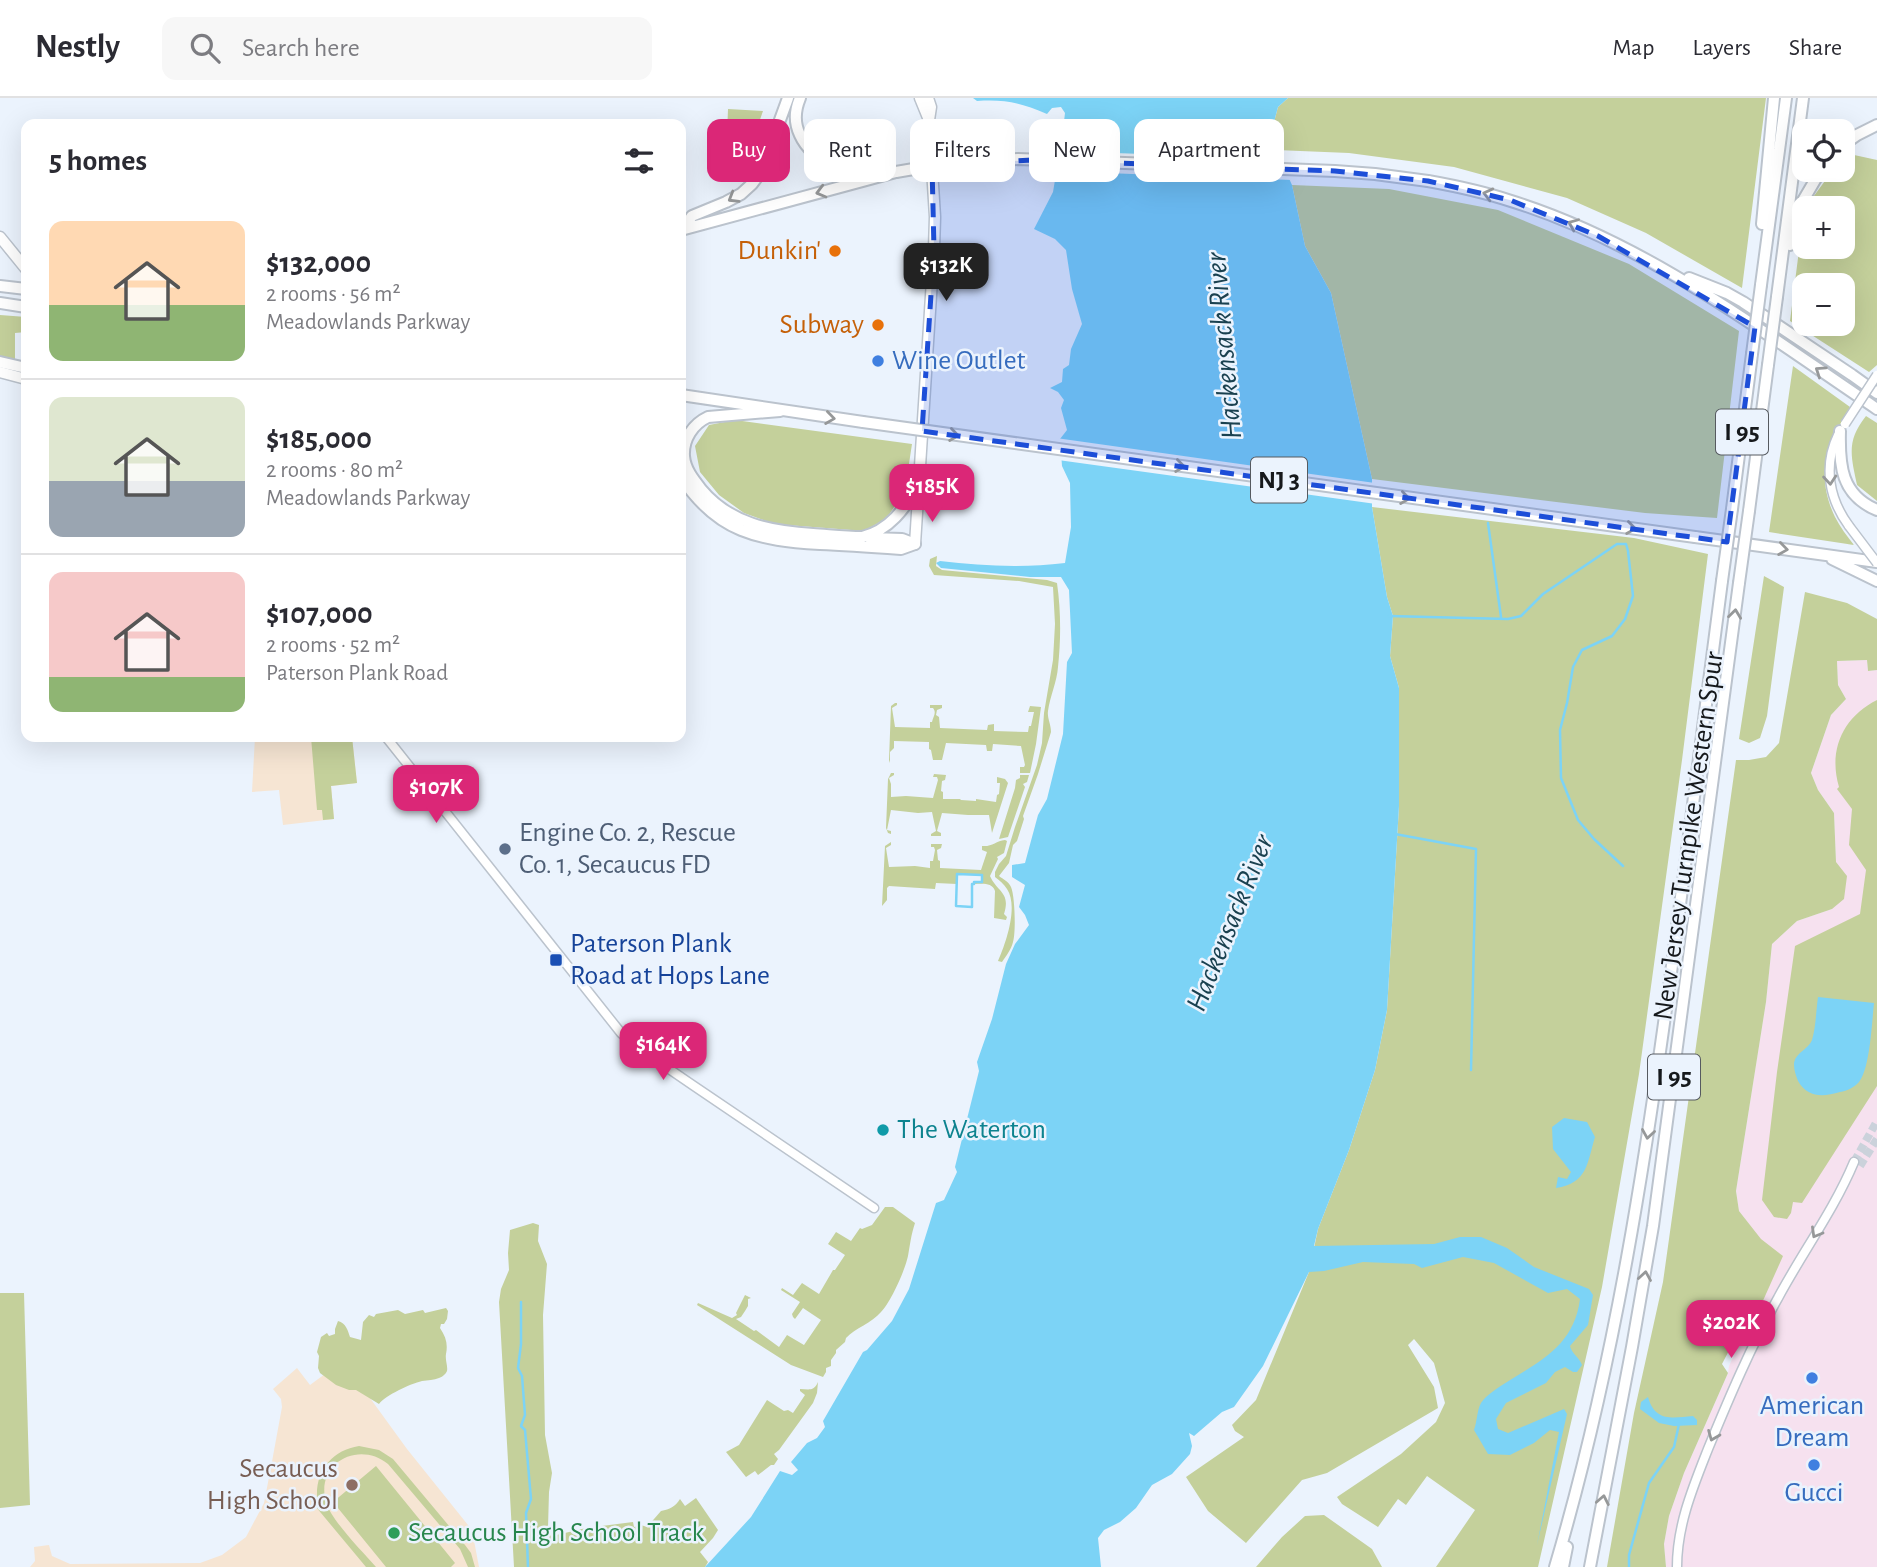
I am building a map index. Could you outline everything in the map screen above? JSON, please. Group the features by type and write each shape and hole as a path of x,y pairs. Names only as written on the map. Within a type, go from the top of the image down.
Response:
{"highway":[{"path":"686,224 692,216 741,194 752,184 761,172 788,98"},
{"path":"800,98 795,118 804,143"},
{"path":"1774,98 1778,111"},
{"name":"New Jersey Turnpike Western Spur","path":"1555,1567 1612,1335 1648,1131 1761,285 1778,111 1786,98"},
{"name":"New Jersey Turnpike Western Spur","path":"1590,1567 1653,1226 1803,98"},
{"path":"1855,136 1877,125"},
{"path":"896,172 949,163 1018,159 1335,171 1428,181 1483,193 1536,209 1727,293 1877,390"},
{"path":"686,229 858,182"},
{"path":"1780,278 1801,204 1814,182"},
{"path":"1647,260 1721,304 1877,409"},
{"path":"0,303 21,306"},
{"path":"0,311 21,313"},
{"path":"0,362 21,367"},
{"name":"NJ 3","path":"686,396 1877,562"},
{"path":"686,445 692,429 699,421 708,417 780,411"},
{"path":"1842,428 1840,459 1847,483 1857,498 1877,510"},
{"path":"686,466 706,495 736,518 753,525 787,532 902,539 915,544"},
{"path":"686,484 701,503 724,522 770,540 901,549 915,544"},
{"path":"847,537 862,537 887,527 907,505 919,485"},
{"path":"1823,555 1877,581"},
{"path":"1563,1567 1570,1513"}],"main road":[{"path":"920,98 929,119"},
{"path":"928,98 931,107 929,119"},
{"path":"915,544 934,248 932,182"},
{"path":"0,237 21,263"},
{"path":"0,372 21,378"}],"street":[{"path":"1877,375 1842,428 1831,453 1830,481 1835,503 1877,562"},
{"path":"390,742 621,1033 874,1208"},
{"path":"1677,1567 1679,1537 1685,1510 1731,1395 1778,1297 1849,1173 1857,1164"}],"highlighted area":[{"path":"1032,160 1335,171 1428,181 1510,200 1598,236 1755,327 1727,542 922,431 934,249 932,166"}],"shaded area":[{"path":"1867,660 1868,671 1877,670 1877,1567 1666,1567 1664,1544 1669,1516 1684,1473 1740,1342 1753,1323 1761,1240 1739,1211 1736,1191 1766,1002 1772,944 1797,921 1832,909 1836,862 1834,813 1818,790 1811,773 1831,715 1846,699 1838,685 1837,661"},
{"path":"255,742 353,742 357,783 331,786 334,819 283,825 279,790 252,792"},
{"name":"Secaucus High School","path":"297,1368 310,1385 329,1371 362,1387 407,1449 472,1530 479,1567 30,1567 35,1561 34,1547 49,1545 52,1556 70,1564 200,1563 222,1555 246,1537 264,1503 282,1407 281,1399 273,1389"}],"green space":[{"path":"1288,98 1766,98 1742,288 1646,233 1567,198 1454,167 1349,153 1284,150 1284,119 1275,119 1278,107"},
{"path":"728,109 763,111 760,119 728,119"},
{"path":"1855,155 1877,160 1877,365 1869,372 1813,336 1855,336 1855,273 1796,273 1798,259 1855,259 1855,196 1814,196 1824,182 1855,182"},
{"path":"1292,185 1389,189 1498,210 1629,264 1739,331 1717,518 1645,513 1372,479 1331,293 1305,246"},
{"path":"0,315 21,317 21,332 15,333 15,360 0,357"},
{"path":"1793,366 1850,407 1830,447 1825,474 1829,502 1835,517 1854,545 1769,532"},
{"path":"1866,416 1877,423 1877,501 1857,485 1852,457 1855,433"},
{"path":"735,420 912,444 905,490 887,518 864,531 774,524 744,513 719,495 700,472 695,446 709,425"},
{"path":"1372,507 1634,538 1708,554 1639,1074 1602,1287 1538,1567 1436,1567 1475,1510 1427,1476 1406,1505 1398,1499 1378,1527 1342,1504 1337,1497 1401,1454 1436,1422 1445,1403 1434,1363 1414,1339 1408,1345 1434,1387 1438,1408 1327,1473 1302,1480 1246,1543 1208,1511 1186,1477 1244,1437 1235,1431 1232,1425 1256,1400 1309,1272 1318,1229 1349,1150 1375,1070 1387,1010 1399,806 1399,688 1390,656 1393,616 1387,597"},
{"path":"937,556 936,566 942,570 1057,583 1060,646 1048,711 1051,732 1017,841 1013,845 1009,863 999,876 1011,887 1015,915 1013,942 1002,962 998,961 1010,926 1012,906 1007,889 995,877 995,872 1006,856 1042,743 1053,660 1053,587 1019,581 934,575 929,566 930,559"},
{"path":"1764,576 1784,587 1767,716 1760,738 1749,743 1739,739"},
{"path":"1805,592 1847,603 1877,619 1877,670 1868,671 1867,660 1837,661 1838,685 1846,699 1831,715 1811,773 1818,790 1834,813 1836,862 1847,876 1844,899 1832,909 1797,921 1772,944 1766,1002 1736,1191 1739,1211 1761,1239 1783,1256 1753,1323 1742,1341 1735,1339 1722,1364 1728,1373 1684,1473 1669,1516 1664,1544 1666,1567 1607,1567 1634,1413 1663,1282 1736,760 1766,757 1779,743"},
{"path":"1877,700 1877,1086 1802,1203 1793,1202 1787,1219 1774,1217 1762,1200 1795,946 1860,914 1866,870 1849,845 1852,809 1837,789 1836,760 1837,748 1847,725 1865,707"},
{"path":"895,703 897,705 892,708 895,727 930,728 935,713 930,705 942,705 936,715 939,717 940,728 987,730 988,725 994,724 994,731 1028,732 1034,712 1028,712 1030,706 1041,707 1030,773 1020,773 1020,767 1025,765 1021,746 993,744 992,751 987,751 986,745 946,743 942,760 933,760 929,742 894,741 890,763 889,760 891,706"},
{"path":"311,742 353,742 357,783 331,786 334,819 323,820 322,810 317,810"},
{"path":"891,773 894,775 889,778 891,797 933,798 938,780 933,777 934,774 946,775 942,781 943,799 996,802 1000,783 997,783 997,777 1005,779 1008,783 992,833 989,815 942,813 937,831 941,836 931,836 936,831 932,812 891,810 887,830 891,831 891,834 888,833 886,828 888,779"},
{"path":"1020,775 1029,775 1027,782 1023,784 1025,787 1008,837 999,839 1016,780"},
{"path":"1005,840 1004,853 997,857 990,876 1006,901 1006,920 994,918 994,888 986,884 974,884 982,882 981,875 957,874 957,884 936,883 935,889 889,886 887,900 882,906 885,846 891,842 886,848 889,867 930,868 935,850 931,844 942,844 937,850 940,868 981,870 987,852 982,850 982,846"},
{"path":"885,1207 893,1207 915,1223 904,1269 885,1307 846,1338 836,1350 831,1366 826,1368 823,1377 791,1365 697,1305 698,1303 732,1318 737,1315 745,1295 751,1298 748,1299 748,1306 741,1317 736,1319 779,1347 787,1335 804,1345 821,1320 803,1308 795,1319 792,1314 800,1302 781,1290 782,1288 793,1295 802,1283 819,1294 845,1255 828,1244 836,1232 851,1241 860,1228 872,1225"},
{"path":"533,1223 539,1225 538,1241 547,1264 543,1315 545,1435 552,1473 548,1528 545,1533 552,1536 633,1522 634,1527 647,1527 661,1511 672,1507 680,1499 685,1506 696,1498 718,1530 700,1552 708,1562 705,1567 514,1567 499,1302 509,1270 510,1230"},
{"path":"0,1293 24,1293 30,1505 0,1508"},
{"path":"446,1308 447,1319 440,1328 447,1344 447,1369 440,1378 405,1387 379,1404 356,1390 336,1385 320,1373 317,1352 321,1337 327,1333 329,1336 335,1334 338,1321 345,1325 350,1337 361,1340 363,1322 369,1315 374,1317 376,1314 398,1310 405,1314 423,1310 425,1313"},
{"path":"818,1382 813,1403 774,1454 778,1459 774,1465 758,1475 755,1471 746,1477 726,1452 739,1445 767,1400 784,1411 793,1413 805,1395 800,1389 813,1389"},
{"path":"359,1446 379,1450 393,1459 465,1545 471,1553 475,1567 468,1567 460,1549 388,1464 365,1454 342,1459 327,1476 324,1488 326,1502 334,1518 376,1567 366,1567 311,1501 317,1496 319,1478 328,1463 341,1452"},
{"name":"Secaucus High School Track","path":"376,1466 455,1563 451,1567 386,1567 333,1502"},
{"path":"1324,1515 1372,1549 1382,1567 1256,1567 1305,1516"}],"water":[{"name":"Hackensack River","path":"973,98 1288,98 1278,107 1275,119 1134,119 1134,182 1284,182 1284,168 1292,185 1305,246 1331,293 1372,479 1372,507 1387,597 1393,616 1390,656 1399,688 1399,806 1387,1010 1375,1070 1314,1246 1434,1244 1460,1237 1481,1237 1507,1248 1534,1267 1589,1289 1593,1295 1588,1325 1570,1346 1582,1365 1577,1372 1565,1367 1555,1372 1546,1383 1506,1403 1496,1419 1498,1429 1508,1433 1564,1409 1567,1414 1537,1545 1559,1432 1550,1430 1534,1443 1510,1455 1488,1454 1474,1430 1481,1403 1486,1397 1544,1358 1563,1340 1577,1315 1580,1299 1567,1289 1548,1293 1494,1263 1463,1257 1422,1268 1414,1264 1363,1262 1309,1272 1263,1366 1234,1407 1222,1412 1194,1436 1189,1433 1192,1446 1190,1454 1172,1474 1152,1485 1136,1508 1120,1522 1104,1530 1098,1538 1101,1567 705,1567 751,1517 780,1471 792,1475 798,1470 791,1462 825,1427 823,1421 863,1352 892,1321 909,1289 936,1203 944,1200 957,1172 955,1167 979,1071 977,1062 992,1019 1006,964 1015,944 1029,925 1019,907 1025,885 1012,877 1012,865 1025,863 1038,815 1047,799 1063,734 1067,662 1072,653 1069,590 1061,577 1030,577 941,568 936,563 940,561 1018,566 1065,563 1071,527 1070,483 1062,466 1060,439 1067,430 1061,408 1064,400 1058,392 1050,388 1062,382 1063,369 1069,365 1071,349 1082,324 1072,289 1066,250 1055,239 1034,229 1053,192 1055,182 1120,182 1120,119 1064,119 1065,113 1061,107 1052,108 1047,114 1013,103 977,101"},
{"path":"1818,997 1874,1003 1870,1044 1863,1076 1851,1088 1834,1094 1816,1095 1806,1091 1797,1079 1794,1065 1796,1057 1812,1040"},
{"path":"1564,1118 1587,1122 1595,1137 1588,1163 1580,1177 1556,1188 1558,1177 1567,1179 1571,1172 1553,1149 1552,1127"},
{"path":"1648,1397 1660,1415 1693,1416 1697,1425 1674,1426 1659,1423 1640,1409 1641,1402"}],"pier":[{"path":"1120,153 1134,154 1134,174 1120,174"},
{"path":"1284,159 1293,180 1284,180"},
{"path":"1056,438 1375,483 1376,504 1058,460"}],"waterway":[{"path":"1488,523 1501,617"},
{"path":"1389,616 1508,619 1521,616 1543,594 1617,544 1626,544 1633,596 1625,619 1612,636 1582,650 1573,667 1560,730 1561,778 1578,820 1623,866"},
{"path":"1395,834 1476,849 1471,1070"},
{"path":"957,874 982,875 982,882 972,884 972,907 956,906 957,874"},
{"path":"521,1302 518,1368 522,1376 525,1415 521,1426 525,1430 531,1499 526,1513 528,1567"},
{"path":"1629,1567 1629,1555 1649,1483 1674,1447 1679,1424"}],"tunnel":[{"path":"1854,1162 1877,1121"},
{"path":"1860,1166 1877,1139"}],"place":[{"name":"Dunkin'","path":"835,251"},
{"name":"Subway","path":"878,325"},
{"name":"Wine Outlet","path":"878,361"},
{"name":"Engine Co. 2, Rescue Co. 1, Secaucus FD","path":"505,849"},
{"name":"Paterson Plank Road at Hops Lane","path":"556,960"},
{"name":"The Waterton","path":"883,1130"},
{"name":"American Dream","path":"1812,1378"},
{"name":"Gucci","path":"1814,1465"},
{"name":"Secaucus High School","path":"352,1485"},
{"name":"Secaucus High School Track","path":"394,1533"}]}
